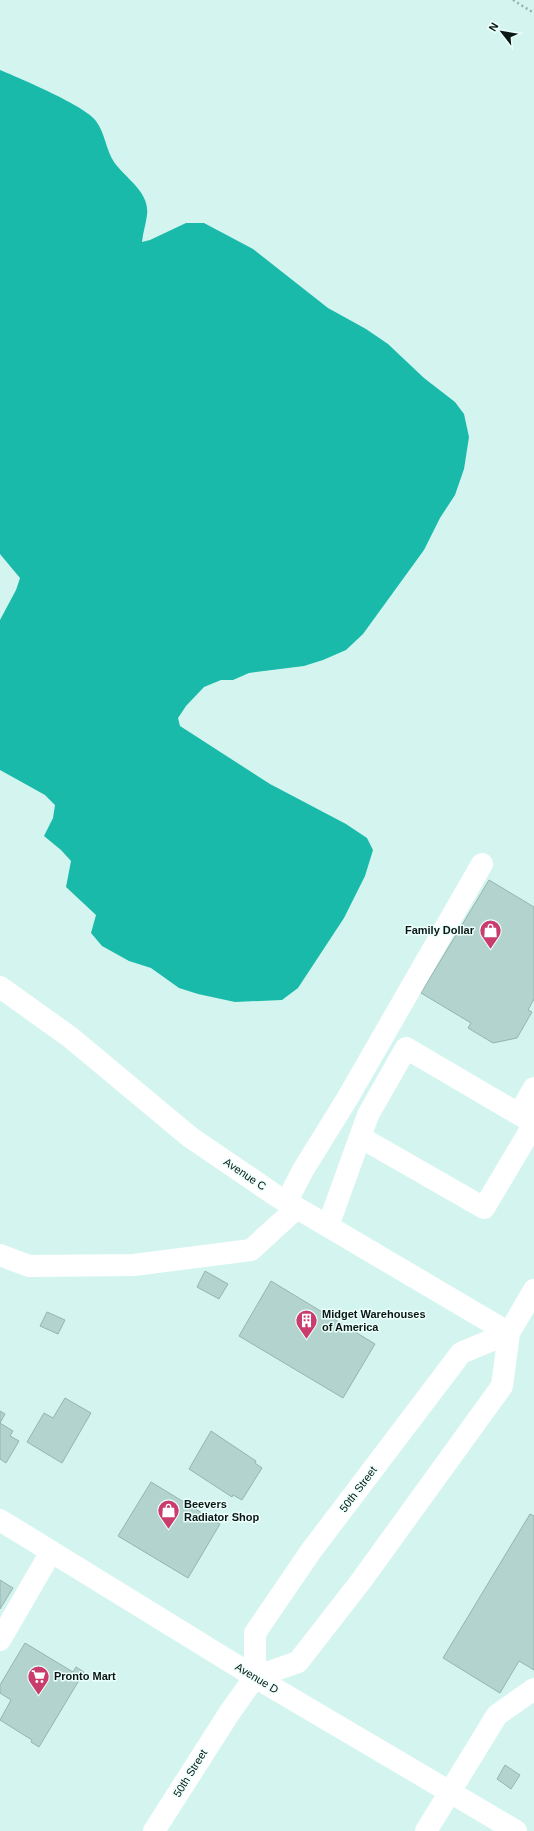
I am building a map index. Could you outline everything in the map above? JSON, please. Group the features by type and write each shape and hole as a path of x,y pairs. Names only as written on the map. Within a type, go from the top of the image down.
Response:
{"street":[{"path":"0,1255 29,1266 134,1265 251,1250 292,1204 303,1170 347,1099 482,864"},
{"name":"Avenue C","path":"0,988 70,1037 190,1137 292,1204 509,1333"},
{"path":"328,1226 368,1115 406,1048 529,1120"},
{"path":"360,1137 484,1208 529,1120 534,1088"},
{"path":"255,1677 298,1662 361,1581 502,1386 509,1333 534,1290"},
{"name":"50th Street","path":"154,1831 230,1712 255,1677 254,1633 311,1551 461,1353 509,1333"},
{"name":"Avenue D","path":"0,1520 255,1677 516,1831"},
{"path":"0,1640 51,1552"},
{"path":"426,1831 497,1715 534,1689"}],"path":[{"path":"513,0 534,13"}],"shaded area":[{"path":"0,70 66,100 90,115 96,121 114,162 136,186 145,199 147,215 142,242 150,240 186,223 204,223 253,249 328,308 366,329 388,344 424,378 455,402 464,414 469,437 464,469 455,495 440,518 424,550 363,634 346,650 323,660 304,666 249,673 233,680 221,680 204,687 186,706 178,718 180,726 270,784 346,824 367,838 373,850 365,876 344,918 298,988 282,1000 235,1002 198,994 179,988 151,968 129,961 102,946 91,933 96,915 66,887 71,861 61,850 44,836 53,818 55,805 45,795 0,770 0,620 16,590 20,578 0,554"}],"building":[{"name":"Family Dollar","path":"489,880 534,907 534,999 528,1010 532,1012 517,1038 493,1043 468,1028 471,1023 421,993"},
{"path":"205,1271 228,1284 219,1299 197,1287"},
{"name":"Midget Warehouses of America","path":"271,1281 375,1344 343,1398 239,1336"},
{"path":"47,1312 65,1320 58,1334 40,1326"},
{"path":"65,1398 91,1413 62,1463 27,1442 44,1413 53,1418"},
{"path":"0,1411 5,1414 0,1423"},
{"path":"0,1423 13,1431 10,1436 19,1441 6,1463 0,1459"},
{"path":"211,1431 256,1461 255,1463 262,1468 242,1500 233,1495 232,1497 189,1469"},
{"name":"Beevers Radiator Shop","path":"151,1482 220,1524 188,1578 118,1536"},
{"path":"530,1514 534,1516 534,1670 519,1661 500,1693 443,1658"},
{"path":"0,1580 13,1588 0,1609"},
{"name":"Pronto Mart","path":"25,1643 73,1672 76,1667 84,1672 39,1747 31,1742 32,1740 0,1720 11,1700 0,1693 0,1685"},
{"path":"505,1765 520,1775 511,1789 497,1779"}],"place":[{"name":"Family Dollar","path":"490,950"},
{"name":"Midget Warehouses of America","path":"307,1340"},
{"name":"Beevers Radiator Shop","path":"169,1530"},
{"name":"Pronto Mart","path":"38,1696"}]}
